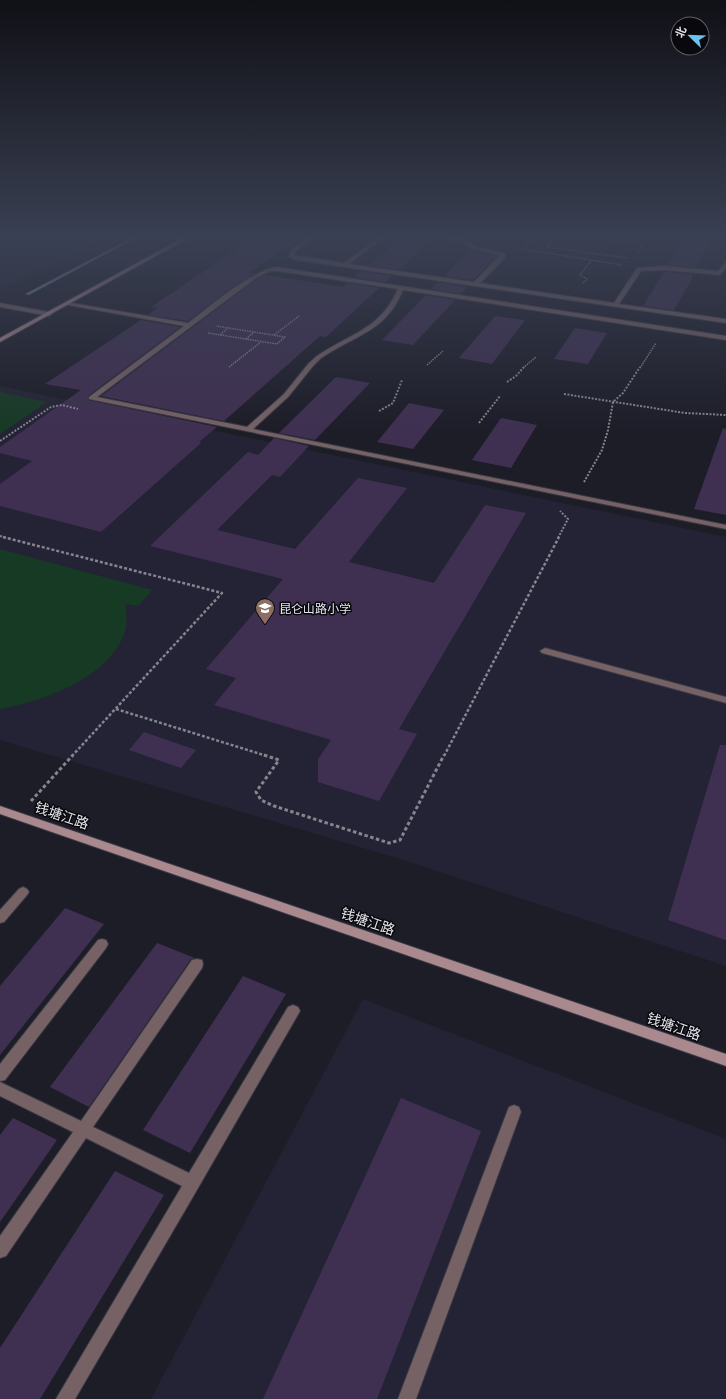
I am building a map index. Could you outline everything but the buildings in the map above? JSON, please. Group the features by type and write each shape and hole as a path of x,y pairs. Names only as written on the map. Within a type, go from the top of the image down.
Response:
{"street":[{"path":"0,340 73,300"},
{"path":"222,300 91,398 726,527"},
{"path":"248,430 290,391 310,365 319,357 363,332 387,316 397,300"},
{"path":"480,300 726,338"},
{"path":"584,300 726,321"},
{"path":"615,305 618,300"},
{"path":"68,303 189,325"},
{"path":"0,305 48,314"},
{"path":"545,652 726,700"},
{"name":"钱塘江路","path":"0,810 726,1060"},
{"path":"0,918 23,892"},
{"path":"0,1075 102,944"},
{"path":"0,1250 196,964"},
{"path":"66,1399 293,1011"},
{"path":"0,1089 193,1183"},
{"path":"407,1399 514,1112"}],"path":[{"path":"274,335 299,316"},
{"path":"189,325 228,328 285,337 277,344 219,335 189,325"},
{"path":"219,335 228,328"},
{"path":"576,497 602,450 608,430 613,402 623,393 664,329"},
{"path":"246,339 254,332"},
{"path":"229,367 261,342"},
{"path":"427,365 442,351"},
{"path":"507,382 522,370 525,362 536,357"},
{"path":"378,411 393,403 402,380"},
{"path":"564,394 685,413 726,415"},
{"path":"479,423 500,396"},
{"path":"0,440 51,407 62,405 85,410"},
{"path":"116,709 279,760 256,792 261,800 274,806 389,843 400,840 568,519 559,510"},
{"path":"0,536 222,593 17,816"}],"shaded area":[{"name":"昆仑山路小学","path":"0,386 726,537 726,966 410,862 0,740"},
{"path":"363,999 726,1139 726,1399 151,1399"}],"green space":[{"path":"0,392 47,402 0,434"},
{"path":"0,549 152,590 138,606 126,604 126,623 124,634 116,650 104,664 89,675 54,694 0,709"}],"place":[{"name":"昆仑山路小学","path":"265,625"}]}
